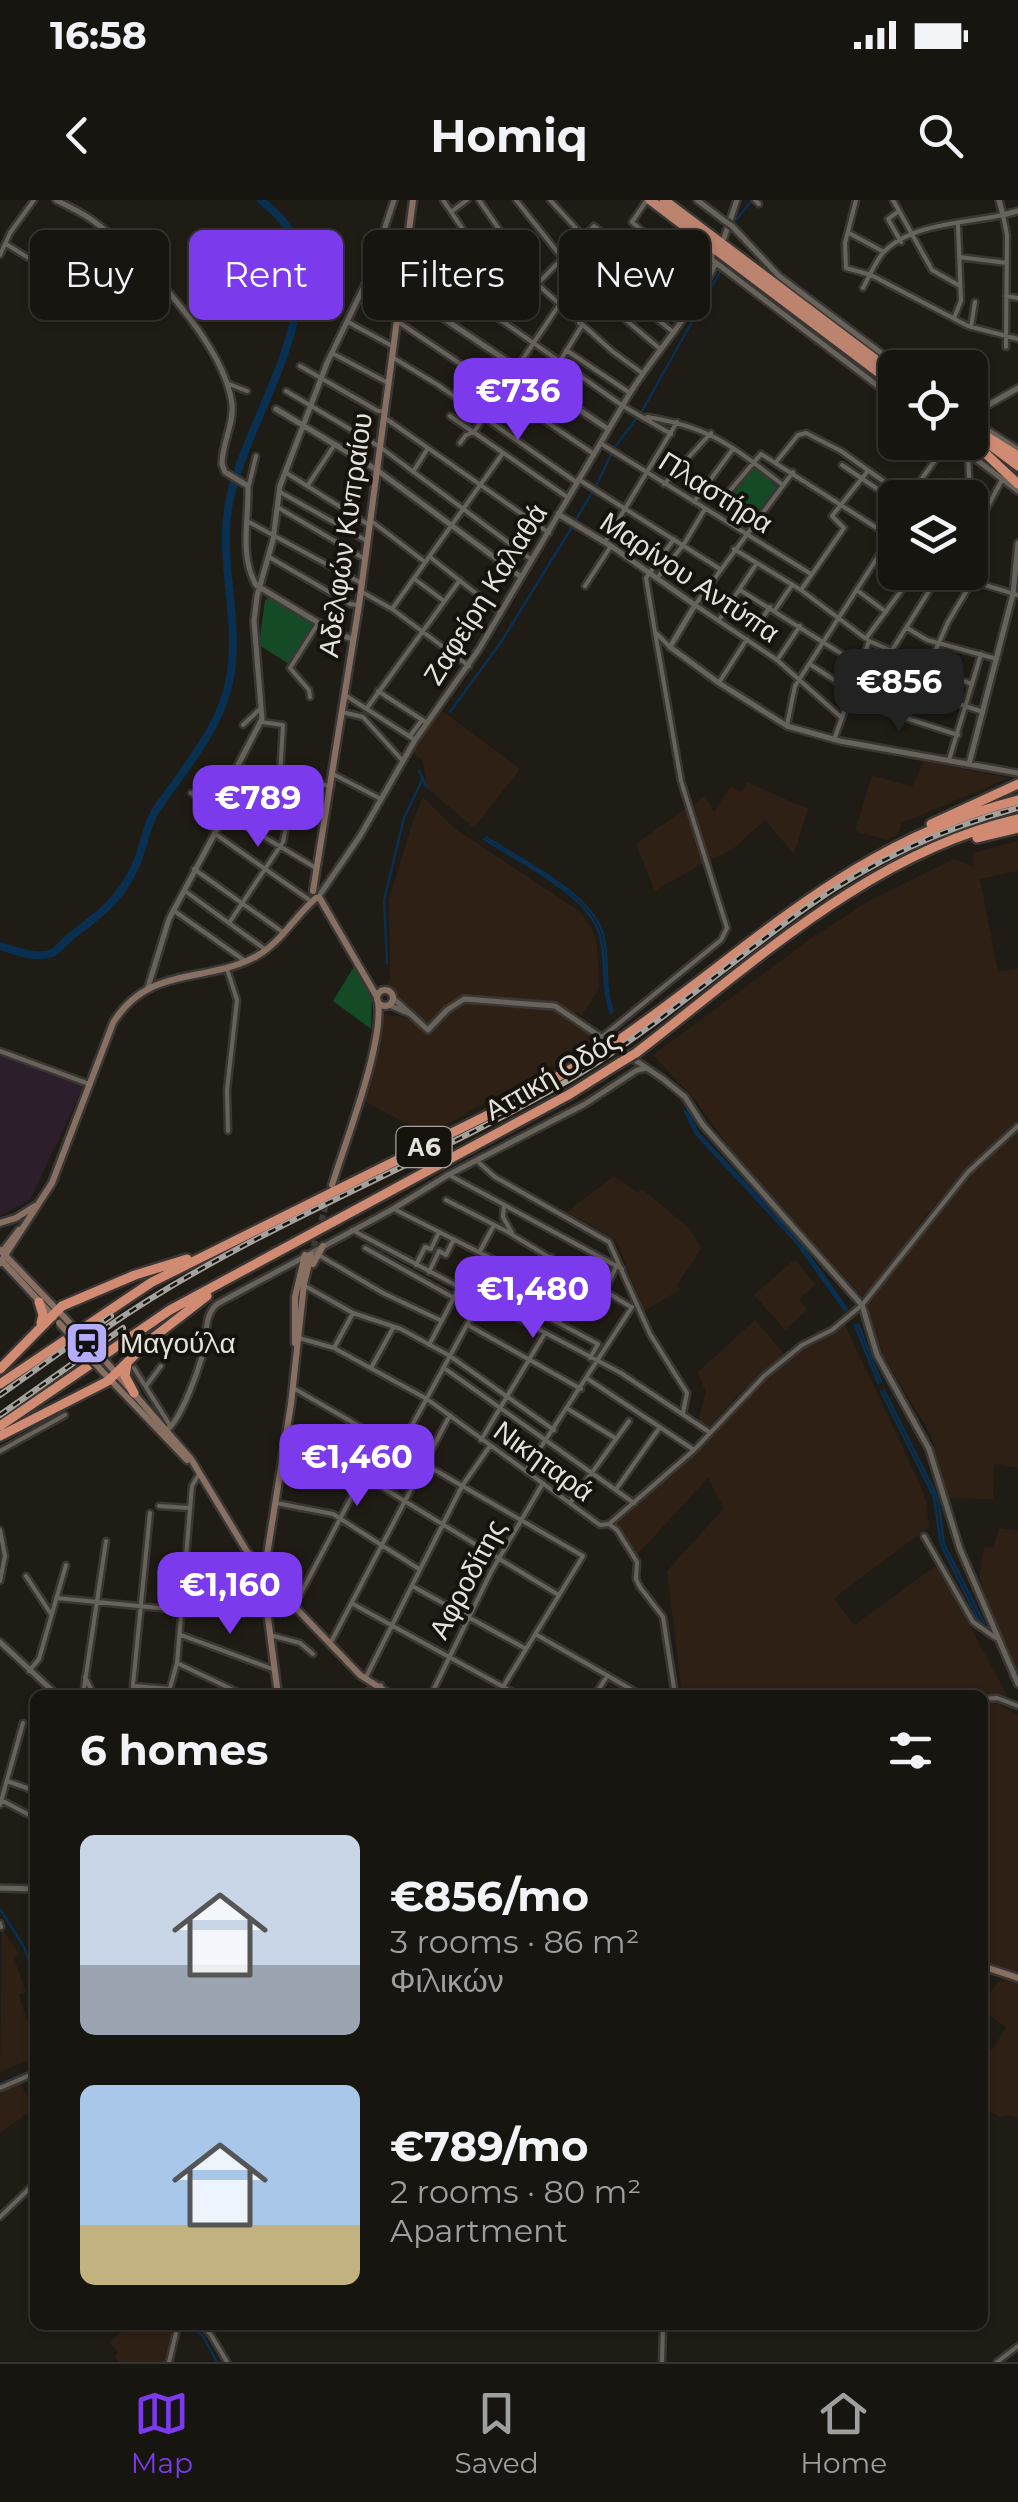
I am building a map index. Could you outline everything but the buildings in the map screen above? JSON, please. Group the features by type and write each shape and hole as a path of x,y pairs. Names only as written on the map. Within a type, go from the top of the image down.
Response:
{"highway":[{"path":"648,200 713,257 878,373"},
{"path":"664,200 878,361"},
{"path":"759,272 779,276"},
{"path":"797,290 803,305"},
{"path":"988,434 1018,452"},
{"path":"988,439 1018,466"},
{"path":"988,456 1018,484"},
{"path":"908,839 946,816 1018,784"},
{"name":"Αττική Οδός","path":"0,1384 104,1311 196,1259 508,1105 601,1052 857,866 954,820 1018,800"},
{"name":"Αττική Οδός","path":"0,1426 126,1337 570,1094 636,1053 852,892 940,847 1018,819"},
{"path":"940,847 1018,828"},
{"path":"0,1369 39,1327 58,1316 136,1275 196,1259"},
{"path":"0,1436 113,1377 178,1318 246,1268"},
{"path":"39,1302 43,1318 39,1327"},
{"path":"130,1365 125,1376 134,1393"}],"main road":[{"name":"Αδελφών Κυπραίου","path":"409,230 413,200"},
{"name":"Αδελφών Κυπραίου","path":"316,894 397,321"},
{"path":"1,1258 40,1202 61,1162 113,1023 132,998 148,987 245,962 284,933 316,894 375,988 380,1019"},
{"path":"332,1184 391,992 379,996"},
{"path":"379,996 390,1003"},
{"path":"0,1223 16,1218 40,1202"},
{"path":"297,1354 294,1318 298,1264 323,1246"},
{"path":"300,1338 311,1255"},
{"path":"277,1690 264,1574 311,1255"},
{"path":"1,1258 39,1302 58,1316"},
{"path":"1,1258 193,1464"},
{"path":"113,1377 169,1428 264,1574 366,1678 387,1690"},
{"path":"988,1969 1018,1978"}],"street":[{"path":"0,255 34,200"},
{"path":"56,200 90,219 134,254 211,347 228,384 232,416 222,458 226,472 248,486"},
{"path":"384,230 394,200"},
{"path":"443,200 463,230"},
{"path":"451,212 467,200"},
{"path":"478,200 498,230"},
{"path":"516,200 559,254"},
{"path":"550,200 578,230"},
{"path":"641,230 632,222 648,200"},
{"path":"697,200 729,224 779,276 878,351"},
{"path":"724,238 737,200"},
{"path":"856,200 844,264 871,274 971,327 1018,339"},
{"path":"893,200 932,270 960,286"},
{"path":"1000,200 1008,234 1006,347"},
{"path":"899,210 888,219 901,242"},
{"path":"863,288 884,252 930,226 1018,211"},
{"path":"954,318 961,304 959,224"},
{"path":"848,232 884,252"},
{"path":"5,244 30,259"},
{"path":"710,263 713,257"},
{"name":"Ζαφείρη Καλαθά","path":"710,267 713,257"},
{"path":"960,257 1007,263"},
{"path":"539,280 559,263"},
{"path":"460,444 474,432 559,305 539,286"},
{"path":"148,987 173,910 224,815 237,767 261,722 254,620 274,533 278,492 332,352 363,289"},
{"path":"1006,296 1018,298"},
{"path":"971,327 975,302"},
{"path":"788,310 878,384"},
{"path":"445,320 608,429"},
{"path":"500,320 622,406 672,434"},
{"path":"577,320 643,374"},
{"path":"626,320 659,348"},
{"path":"658,320 672,331"},
{"name":"Ζαφείρη Καλαθά","path":"316,894 360,836 412,738 469,666 622,406 680,320"},
{"path":"397,321 594,454"},
{"path":"348,322 394,347"},
{"path":"560,361 579,322"},
{"path":"566,350 630,393"},
{"path":"332,352 388,382"},
{"path":"392,357 720,569"},
{"path":"300,366 384,414 549,533"},
{"path":"228,384 247,391"},
{"path":"988,404 1018,388"},
{"path":"286,390 380,448 532,560"},
{"path":"276,409 377,470 522,578"},
{"path":"450,416 567,497"},
{"path":"644,416 711,433 783,485"},
{"path":"585,586 625,508 677,422"},
{"path":"664,484 711,433"},
{"path":"777,462 798,435 806,433 841,451 881,480"},
{"name":"Πλαστήρα","path":"600,443 811,574"},
{"path":"308,485 336,444"},
{"path":"412,472 428,448"},
{"path":"694,502 734,448"},
{"path":"392,609 503,452"},
{"path":"758,519 727,494 761,454 878,530"},
{"path":"256,456 248,486 248,559 252,578 260,588 337,634 354,639"},
{"path":"922,480 937,460"},
{"path":"983,460 1003,478 1018,484"},
{"path":"842,465 878,489"},
{"path":"801,590 845,526 832,516 868,471"},
{"path":"284,472 370,522 426,563"},
{"path":"670,647 720,569 792,472"},
{"path":"989,502 1003,478"},
{"path":"278,492 367,541"},
{"path":"276,506 365,560"},
{"path":"658,577 706,509"},
{"name":"Μαρίνου Αντύπα","path":"558,514 649,571 777,660 842,718"},
{"path":"247,521 274,533 361,587 469,666"},
{"path":"602,1038 726,933 726,919 707,872 681,781 646,584 649,571 674,538"},
{"path":"969,764 1016,594 1018,544"},
{"path":"734,550 801,590 867,640 892,651"},
{"path":"269,557 350,604 359,605"},
{"path":"430,557 502,613"},
{"path":"787,726 798,680 878,558"},
{"path":"719,620 756,562"},
{"path":"414,579 444,601"},
{"path":"366,708 460,580"},
{"path":"759,624 792,584"},
{"path":"988,586 1016,594"},
{"path":"740,590 861,666"},
{"path":"858,590 886,612"},
{"path":"834,740 853,692 867,640 902,590"},
{"path":"874,707 886,663 930,590"},
{"path":"906,718 968,590"},
{"path":"310,697 309,690 290,668 319,622"},
{"path":"777,660 800,626"},
{"path":"906,628 939,644 996,659"},
{"path":"655,632 719,683 787,726 834,740 1018,772"},
{"path":"719,683 747,639"},
{"path":"950,760 981,654"},
{"path":"864,656 886,663"},
{"path":"809,664 853,692"},
{"path":"927,669 972,684"},
{"path":"918,690 983,712"},
{"path":"378,691 424,721"},
{"path":"345,695 412,738"},
{"path":"850,700 958,735"},
{"path":"257,730 244,724 262,708"},
{"path":"342,712 364,717 402,760"},
{"path":"261,722 283,725 278,791"},
{"path":"237,767 332,786"},
{"path":"333,774 380,798"},
{"path":"204,776 211,784 288,822"},
{"path":"229,923 280,848 295,781"},
{"path":"191,794 327,881"},
{"path":"214,833 266,869 316,894"},
{"path":"193,869 284,933"},
{"path":"182,889 266,950"},
{"path":"173,910 245,962"},
{"path":"226,968 238,1000 227,1090 228,1131"},
{"path":"390,1003 428,1030 461,1000 547,1004 562,1010 685,1097 702,1125 862,1305 877,1355 929,1449 960,1549 1018,1684"},
{"path":"0,1051 90,1085"},
{"path":"323,1246 637,1070 648,1069"},
{"path":"673,1690 663,1617 640,1588 637,1562 610,1524 694,1450 764,1376 862,1305 968,1172 1018,1126"},
{"path":"476,1160 495,1178 611,1245 634,1306 686,1393 683,1413"},
{"path":"448,1175 620,1268"},
{"path":"446,1200 634,1306"},
{"path":"504,1204 503,1217 514,1236"},
{"path":"393,1209 573,1300"},
{"path":"480,1251 494,1225"},
{"path":"351,1230 598,1362 709,1432"},
{"path":"416,1265 425,1247 430,1249 440,1231"},
{"path":"429,1272 439,1251 446,1255 454,1238"},
{"path":"604,1258 611,1245"},
{"path":"365,1248 454,1298"},
{"path":"311,1255 442,1321"},
{"path":"518,1319 551,1257"},
{"path":"169,1428 204,1350 206,1323 212,1308 298,1264"},
{"path":"605,1290 620,1268"},
{"path":"559,1323 585,1279"},
{"path":"307,1286 352,1313 394,1327 450,1356 554,1430"},
{"path":"429,1345 459,1288"},
{"path":"379,1486 480,1300"},
{"path":"525,1305 598,1344 590,1358"},
{"path":"526,1470 634,1306"},
{"path":"334,1348 352,1313"},
{"path":"467,1325 581,1389"},
{"path":"371,1368 394,1327"},
{"path":"480,1440 544,1333"},
{"name":"Νικηταρά","path":"300,1338 334,1348 427,1399 600,1525 610,1524"},
{"path":"130,1365 169,1428"},
{"path":"146,1387 161,1366"},
{"path":"444,1368 634,1502"},
{"path":"588,1379 694,1450"},
{"path":"293,1388 582,1556 502,1690"},
{"path":"568,1408 616,1439"},
{"path":"0,1451 65,1415"},
{"path":"332,1643 450,1415"},
{"path":"570,1503 629,1420"},
{"path":"616,1489 660,1426"},
{"path":"366,1678 462,1486 490,1446"},
{"path":"282,1455 362,1477 559,1595"},
{"path":"170,1690 177,1662 189,1508 193,1482 200,1474"},
{"path":"266,1605 291,1600 362,1477"},
{"name":"Αφροδίτης","path":"433,1690 498,1559 543,1483"},
{"path":"274,1503 339,1518 420,1569"},
{"path":"159,1506 189,1508"},
{"path":"133,1690 150,1513"},
{"path":"0,1530 6,1556 0,1581"},
{"path":"924,1536 973,1622 996,1638"},
{"path":"84,1690 106,1541"},
{"path":"184,1559 241,1561 251,1557"},
{"path":"30,1671 39,1658 66,1565"},
{"path":"26,1576 51,1614"},
{"path":"412,1586 526,1649"},
{"path":"56,1598 181,1610"},
{"path":"353,1604 509,1690"},
{"path":"179,1634 260,1668 274,1670"},
{"path":"536,1634 632,1690"},
{"path":"270,1635 300,1642 313,1654"},
{"path":"0,1642 51,1690"},
{"path":"177,1662 234,1690"},
{"path":"85,1677 92,1690"},
{"path":"598,1690 607,1677"},
{"path":"133,1686 157,1690"},
{"path":"370,1690 380,1686"},
{"path":"988,1698 1018,1706"},
{"path":"23,1723 1,1802 30,1816"},
{"path":"7,1781 30,1789"},
{"path":"0,1888 30,1889"},
{"path":"0,2088 30,2075"},
{"path":"0,2217 30,2188"},
{"path":"170,2362 177,2330"},
{"path":"207,2330 227,2362"},
{"path":"662,2362 663,2330"},
{"path":"997,2362 1018,2346"}],"shaded area":[{"path":"441,710 520,769 474,828 427,788 423,761 412,752"},
{"path":"924,761 1009,778 902,823 898,834 887,840 855,831 872,775 912,787"},
{"path":"747,782 808,809 794,854 765,820 733,849 708,861 694,804 704,796 714,812 730,787 742,792"},
{"path":"423,797 454,828 580,912 591,927 597,945 599,989 581,1016 556,1003 463,996 427,1026 387,984 389,900"},
{"path":"689,806 703,863 655,891 636,844"},
{"path":"1018,841 1018,871 980,879 998,972 1018,969 1018,1122 966,1169 922,1220 897,1259 861,1295 735,1155 695,1100 653,1055 813,937 869,901 954,859 974,867 973,853"},
{"path":"466,1001 552,1007 603,1041 558,1068 550,1066 428,1135 364,1101 385,1014 412,1019 430,1033 450,1010"},
{"path":"0,1053 84,1085 30,1200 0,1216"},
{"path":"1018,1131 1018,1468 994,1464 993,1499 948,1498 931,1435 879,1349 866,1303 975,1170"},
{"path":"614,1176 638,1193 642,1189 689,1228 702,1248 677,1285 680,1290 644,1311 616,1240 567,1212"},
{"path":"795,1259 815,1285 799,1299 807,1310 785,1330 754,1295"},
{"path":"755,1320 784,1354 708,1428 698,1421 706,1393 698,1372"},
{"path":"844,1323 926,1501 929,1527 834,1598 854,1625 937,1565 1009,1699 988,1694 988,1690 681,1690 667,1571 724,1508 708,1478 637,1555 615,1523 791,1357"},
{"path":"999,1528 1018,1531 1018,1680 994,1629 979,1576 984,1547 993,1548"},
{"path":"995,1702 1018,1715 1018,1973 988,1963 988,1703"},
{"path":"2,1929 19,1954 14,1958 26,1992 19,1995 30,2027 30,2059 0,2072"},
{"path":"1014,1979 1018,1984 1018,2118 1000,2117 988,2111 988,2050 993,2049 1006,2027 988,2014 988,1997 997,1982"},
{"path":"19,2082 30,2095 30,2112 0,2133 0,2091"},
{"path":"123,2330 174,2330 167,2362 118,2362 118,2352 110,2342"}],"green space":[{"path":"755,467 777,487 756,514 730,494"},
{"path":"273,596 313,621 314,626 289,664 259,645 265,600"},
{"path":"355,965 372,998 371,1029 333,1001"}],"waterway":[{"path":"0,946 32,955 52,953 115,899 135,867 152,817 204,741 223,704 233,643 226,543 229,503 237,472 291,334 298,299 299,266 291,234 261,200"},
{"path":"736,220 752,200"},
{"path":"642,411 720,272"},
{"path":"614,448 637,418"},
{"path":"596,486 611,454"},
{"path":"575,521 593,491"},
{"path":"450,712 501,642 572,527"},
{"path":"419,770 426,786"},
{"path":"387,963 384,900 404,818 423,778"},
{"path":"486,837 570,891 596,919 605,944 613,1011"},
{"path":"484,839 551,880 582,906 593,921 602,945 611,1013"},
{"path":"687,1109 698,1133 798,1240 847,1309"},
{"path":"685,1111 696,1134 796,1242 845,1310"},
{"path":"858,1324 881,1382"},
{"path":"855,1325 878,1383"},
{"path":"884,1390 933,1488 944,1544 984,1623"},
{"path":"881,1391 934,1497 941,1545 981,1625"},
{"path":"0,1909 30,1964"},
{"path":"195,2330 217,2362"}],"tunnel":[{"path":"311,1255 329,1195"}],"railway":[{"path":"103,1330 216,1261 569,1080 631,1040 807,907 856,875 935,836 1018,808"},
{"path":"0,1395 111,1316"},
{"path":"0,1415 123,1328"}],"place":[{"name":"Μαγούλα","path":"87,1343"}]}
